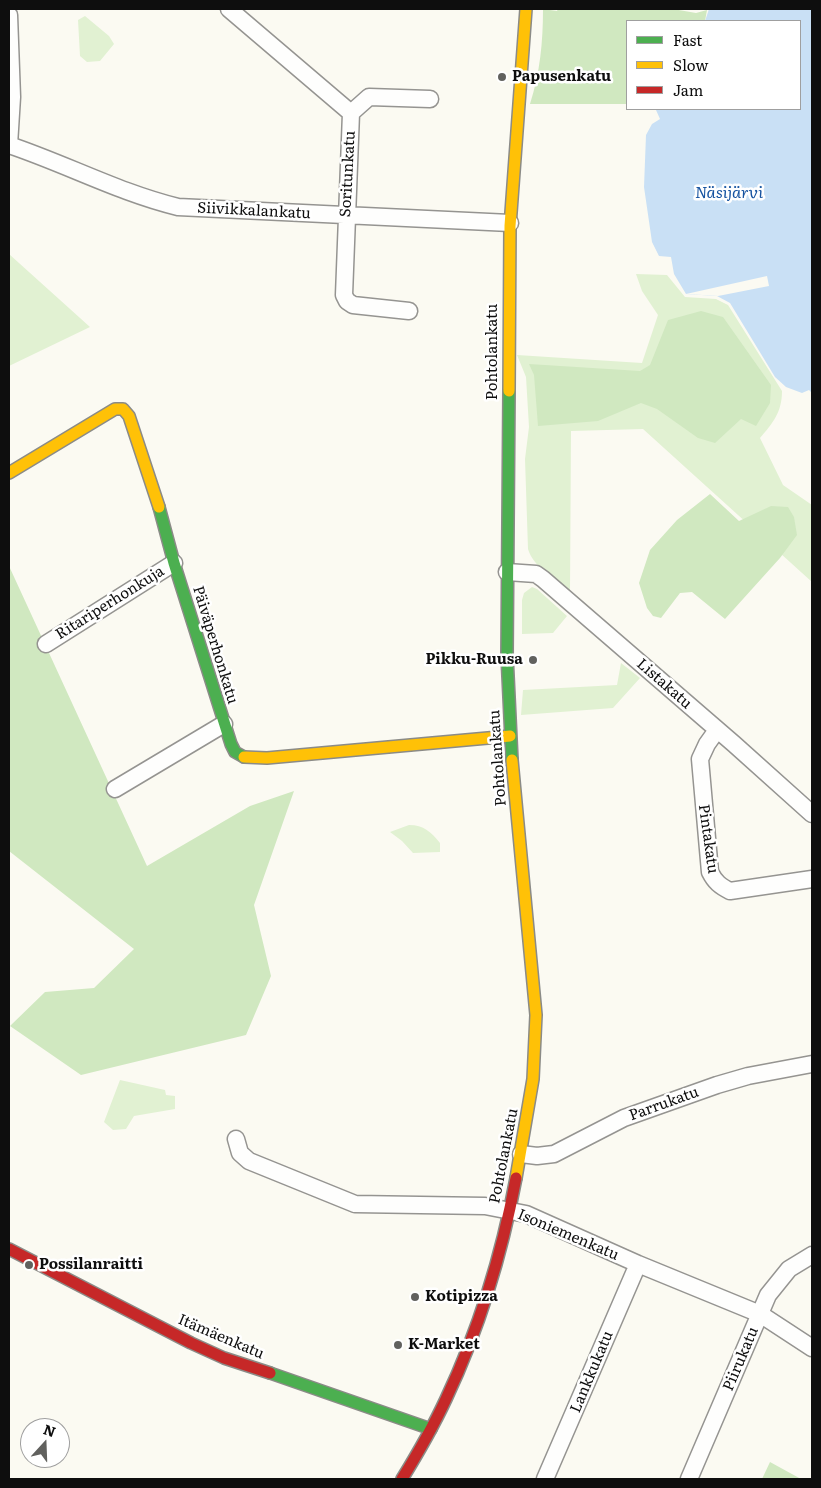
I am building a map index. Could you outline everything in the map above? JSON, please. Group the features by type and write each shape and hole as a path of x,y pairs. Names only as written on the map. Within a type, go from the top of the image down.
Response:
{"main road":[{"name":"Pohtolankatu","path":"402,1479 431,1429 463,1364 483,1312 509,1211 521,1154 532,1081 536,1015 510,736 507,656 510,223 526,9"},
{"name":"Päiväperhonkatu","path":"9,473 115,409 123,409 129,416 160,510 174,563 224,724 235,752 248,758 510,736"},
{"name":"Itämäenkatu","path":"9,1249 191,1343 224,1358 416,1422 431,1429"}],"street":[{"name":"Soritunkatu","path":"229,9 351,113 344,295 347,301 353,305 409,311"},
{"path":"9,15 12,97 9,145"},
{"path":"351,113 369,98 430,99"},
{"name":"Siivikkalankatu","path":"9,145 62,164 152,201 178,207 510,223"},
{"name":"Ritariperhonkuja","path":"46,644 174,563"},
{"name":"Listakatu","path":"507,572 536,574 543,579 812,814"},
{"path":"115,789 224,724"},
{"name":"Pintakatu","path":"717,730 707,744 700,759 710,872 714,880 720,886 730,891 812,879"},
{"name":"Parrukatu","path":"521,1154 547,1156 554,1154 624,1118 717,1085 748,1076 812,1064"},
{"name":"Isoniemenkatu","path":"236,1139 240,1152 249,1161 355,1204 485,1206 526,1214 638,1264 760,1314 812,1348"},
{"name":"Piirukatu","path":"689,1479 768,1295 789,1269 812,1255"},
{"name":"Lankkukatu","path":"545,1479 638,1264"}],"green space":[{"path":"543,9 557,11 558,9 673,9 696,13 707,10 705,20 626,20 626,104 530,104 536,81"},
{"path":"85,16 109,36 114,44 100,61 87,62 80,56 78,20"},
{"path":"9,254 90,327 9,366"},
{"path":"636,274 667,275 685,297 716,299 728,305 782,391 782,398 776,417 760,438 783,485 812,505 812,582 643,429 571,431 570,591 546,573 531,556 528,549 525,459 529,427 526,377 517,355 642,363 658,315 642,291"},
{"path":"701,311 723,317 771,385 770,403 756,426 741,419 715,443 698,438 657,409 641,403 598,421 538,426 534,375 529,364 640,371 650,365 668,320"},
{"path":"710,494 739,521 771,506 788,507 794,517 797,535 780,558 725,619 692,592 680,593 661,618 653,616 647,608 639,583 650,550 677,520"},
{"path":"9,566 147,866 250,806 294,791 254,905 271,976 246,1035 81,1075 10,1026 45,992 94,988 134,949 9,851"},
{"path":"532,587 537,589 567,616 553,633 522,634 522,600 524,593"},
{"path":"621,663 640,678 613,708 521,715 523,690 617,685"},
{"path":"409,825 419,826 430,832 440,843 440,852 413,853 390,832"},
{"path":"120,1080 165,1090 166,1095 175,1096 175,1109 134,1116 126,1129 113,1130 104,1122"},
{"path":"770,1462 801,1479 762,1479"}],"water":[{"name":"Näsijärvi","path":"709,9 812,9 812,393 809,390 802,393 786,387 775,377 730,303 717,296 686,294 674,274 671,257 659,256 652,242 644,187 646,135 652,124 660,119 656,110 801,110 801,20 705,20"}],"pier":[{"path":"767,276 769,286 718,296 686,294"}],"traffic: fast":[{"path":"509,391 507,655 512,760"},
{"path":"159,507 174,563 231,744 235,752 244,757"},
{"path":"270,1373 431,1429"}],"traffic: slow":[{"path":"509,391 510,226 526,9"},
{"path":"9,473 115,409 123,409 129,416 159,507"},
{"path":"244,757 267,758 510,736"},
{"path":"512,760 536,1015 533,1079 516,1178"}],"traffic: jam":[{"path":"402,1479 441,1409 469,1346 488,1291 504,1235 516,1178"},
{"path":"9,1249 191,1343 224,1358 270,1373"}],"place":[{"name":"Papusenkatu","path":"502,77"},
{"name":"Pikku-Ruusa","path":"533,660"},
{"name":"Possilanraitti","path":"29,1265"},
{"name":"Kotipizza","path":"415,1297"},
{"name":"K-Market","path":"398,1345"}]}
